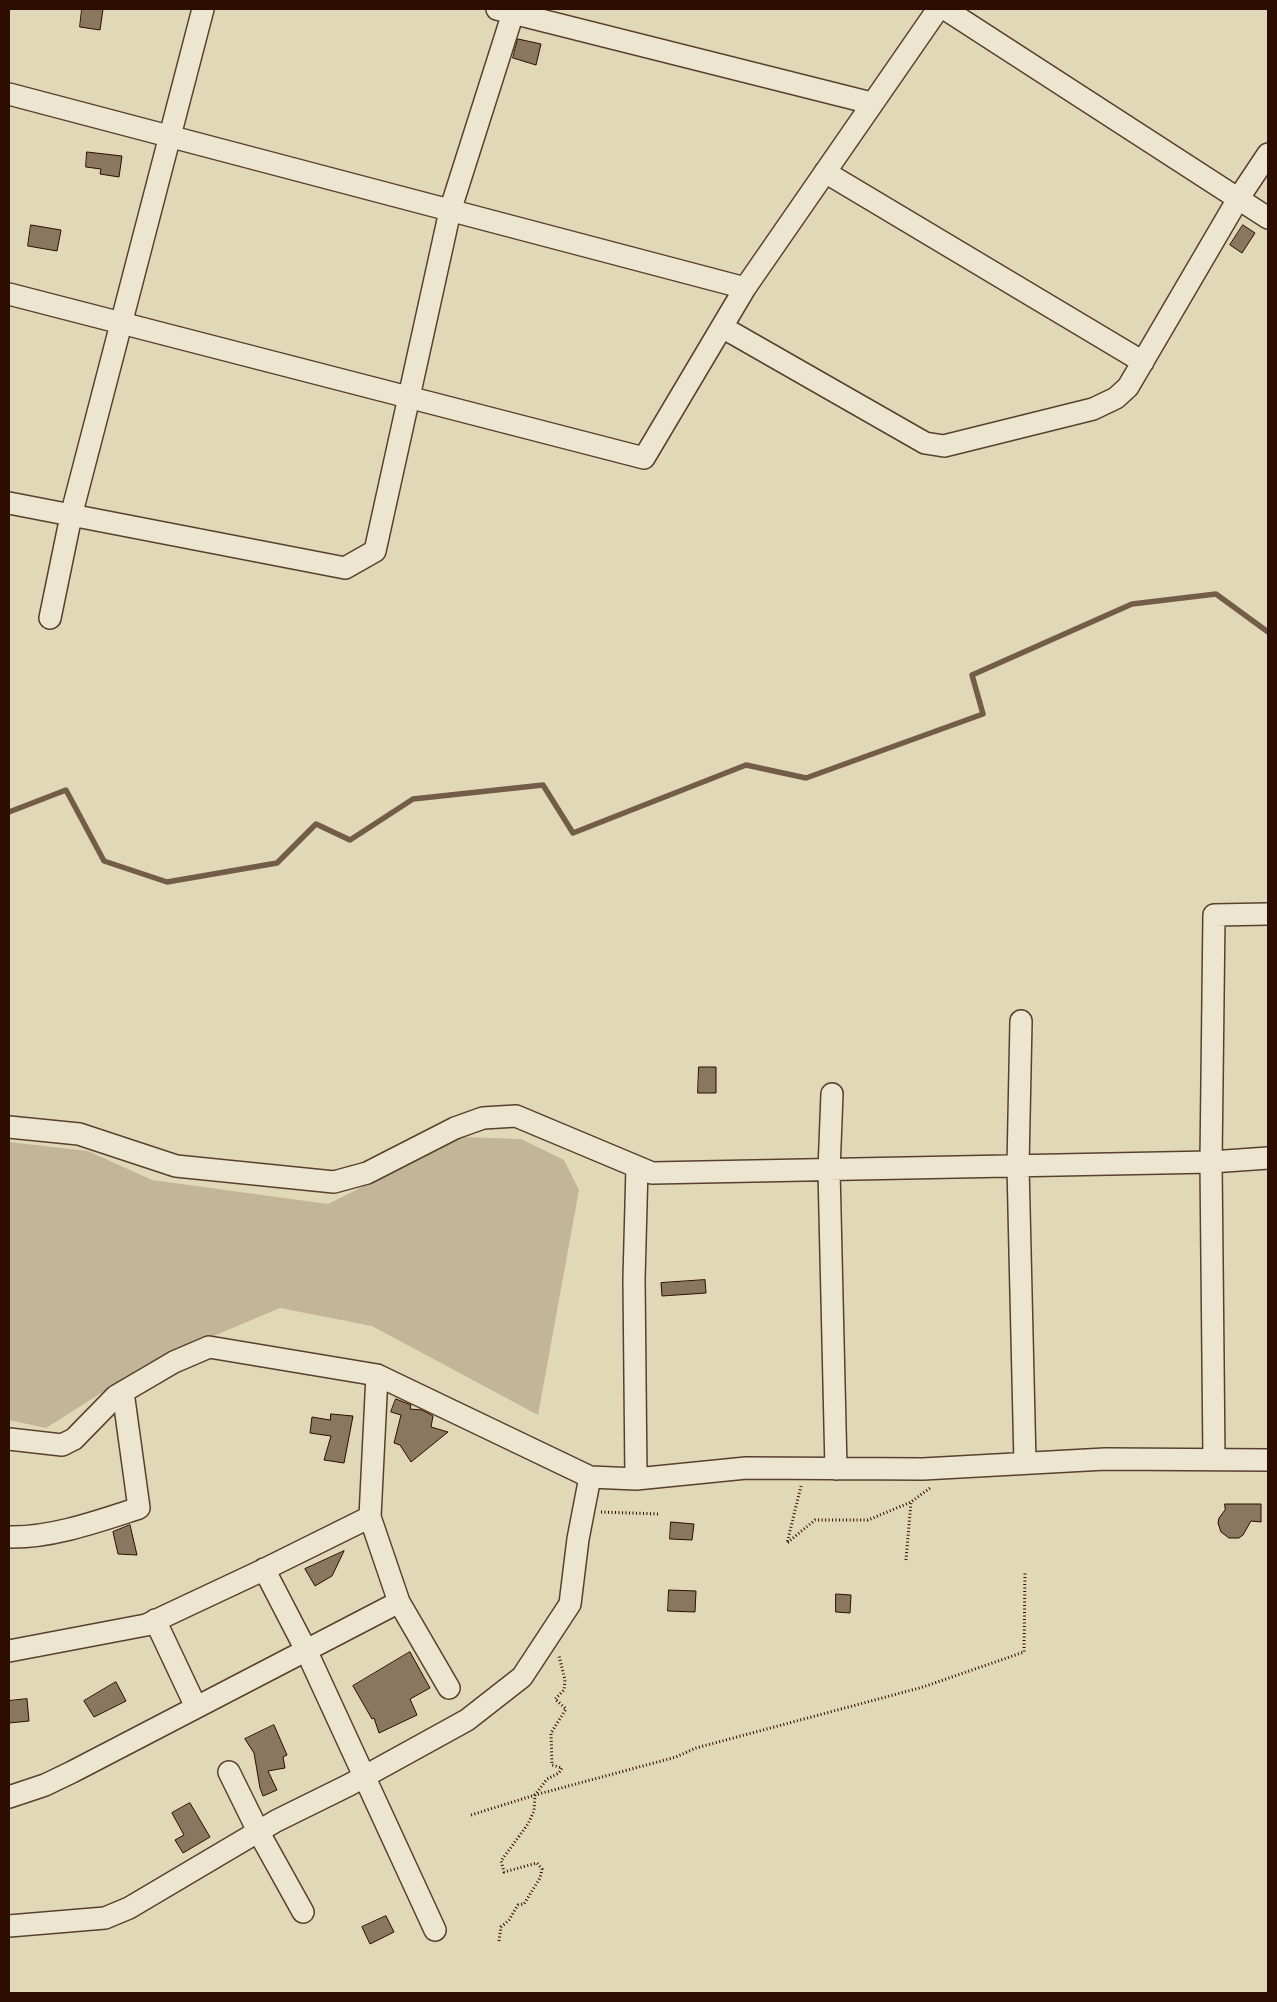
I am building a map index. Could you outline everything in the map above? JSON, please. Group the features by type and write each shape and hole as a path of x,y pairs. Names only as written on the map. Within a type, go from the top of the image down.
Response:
{"street":[{"path":"50,618 71,516 203,9"},
{"path":"9,294 644,458 745,288 938,9"},
{"path":"945,9 1268,218"},
{"path":"9,503 345,568 375,551 450,211 505,11 871,104"},
{"path":"9,94 745,288"},
{"path":"722,327 925,443 944,446 1093,409 1116,398 1128,387 1238,199 1268,154"},
{"path":"825,172 1143,362"},
{"path":"1214,1459 1211,1162 1214,915 1268,914"},
{"path":"1021,1021 1018,1166 1024,1463"},
{"path":"832,1094 829,1170 836,1469"},
{"path":"9,1128 79,1134 176,1166 334,1182 367,1173 456,1128 483,1118 516,1116 652,1173 1211,1162 1268,1158"},
{"path":"636,1479 634,1279 638,1167"},
{"path":"9,1439 62,1445 74,1439 116,1396 174,1362 209,1347 377,1375 590,1478 636,1479 746,1468 923,1469 1105,1459 1268,1460"},
{"path":"377,1375 370,1517 400,1602 449,1688"},
{"path":"9,1537 22,1538 88,1524 139,1508 123,1392"},
{"path":"9,1926 105,1918 129,1908 258,1831 364,1777 467,1720 522,1677 570,1604 578,1539 590,1478"},
{"path":"9,1651 146,1624 370,1517"},
{"path":"264,1569 306,1650 435,1930"},
{"path":"9,1797 46,1785 400,1602"},
{"path":"156,1620 196,1707"},
{"path":"229,1772 258,1831 303,1912"}],"path":[{"path":"806,1468 787,1543 815,1520 868,1520 911,1502 958,1467"},
{"path":"906,1560 911,1502"},
{"path":"583,1511 659,1514"},
{"path":"471,1815 535,1795 676,1757 696,1748 923,1687 1024,1652 1025,1570"},
{"path":"499,1941 501,1927 509,1920 518,1905 524,1904 540,1878 542,1869 537,1863 504,1872 501,1861 528,1824 534,1811 535,1795 546,1779 559,1773 562,1768 552,1765 550,1743 551,1733 566,1709 555,1698 564,1690 565,1680 561,1659 556,1651 557,1644 553,1630"}],"shaded area":[{"path":"462,1137 521,1139 564,1160 579,1190 538,1415 372,1326 280,1308 147,1364 46,1428 9,1420 9,1142 88,1151 152,1180 328,1204"}],"building":[{"path":"82,9 103,9 100,30 80,27"},
{"path":"518,39 541,44 536,65 513,58"},
{"path":"87,152 122,156 119,177 100,174 101,169 86,167"},
{"path":"31,225 61,230 57,251 28,246"},
{"path":"1243,225 1255,233 1242,253 1230,245"},
{"path":"699,1067 716,1067 716,1093 698,1093"},
{"path":"705,1280 706,1293 662,1296 661,1283"},
{"path":"396,1399 411,1405 410,1409 422,1410 433,1416 431,1427 448,1432 411,1462 400,1445 394,1443 401,1415 391,1412"},
{"path":"331,1414 353,1416 344,1463 324,1460 331,1436 310,1433 312,1417 330,1420"},
{"path":"1225,1504 1261,1504 1261,1522 1251,1521 1243,1535 1239,1538 1229,1538 1221,1532 1218,1523 1225,1510"},
{"path":"671,1522 694,1524 692,1540 670,1539"},
{"path":"130,1525 137,1555 118,1554 113,1532"},
{"path":"344,1551 332,1576 315,1586 305,1569"},
{"path":"669,1590 696,1591 695,1612 668,1611"},
{"path":"836,1594 851,1595 850,1613 836,1612"},
{"path":"410,1652 430,1688 410,1699 417,1715 379,1733 374,1718 372,1719 353,1686"},
{"path":"116,1682 126,1701 94,1717 84,1701"},
{"path":"27,1699 29,1721 9,1723 9,1701"},
{"path":"274,1725 287,1755 283,1757 285,1768 268,1771 277,1790 263,1796 254,1753 245,1739"},
{"path":"190,1803 210,1837 183,1853 175,1840 184,1835 172,1813"},
{"path":"386,1916 394,1932 370,1944 362,1927"}],"waterway":[{"path":"9,812 66,790 104,861 167,882 277,863 316,824 350,840 413,799 543,785 573,833 746,765 806,778 983,714 972,675 1132,604 1216,594 1268,632"}]}
